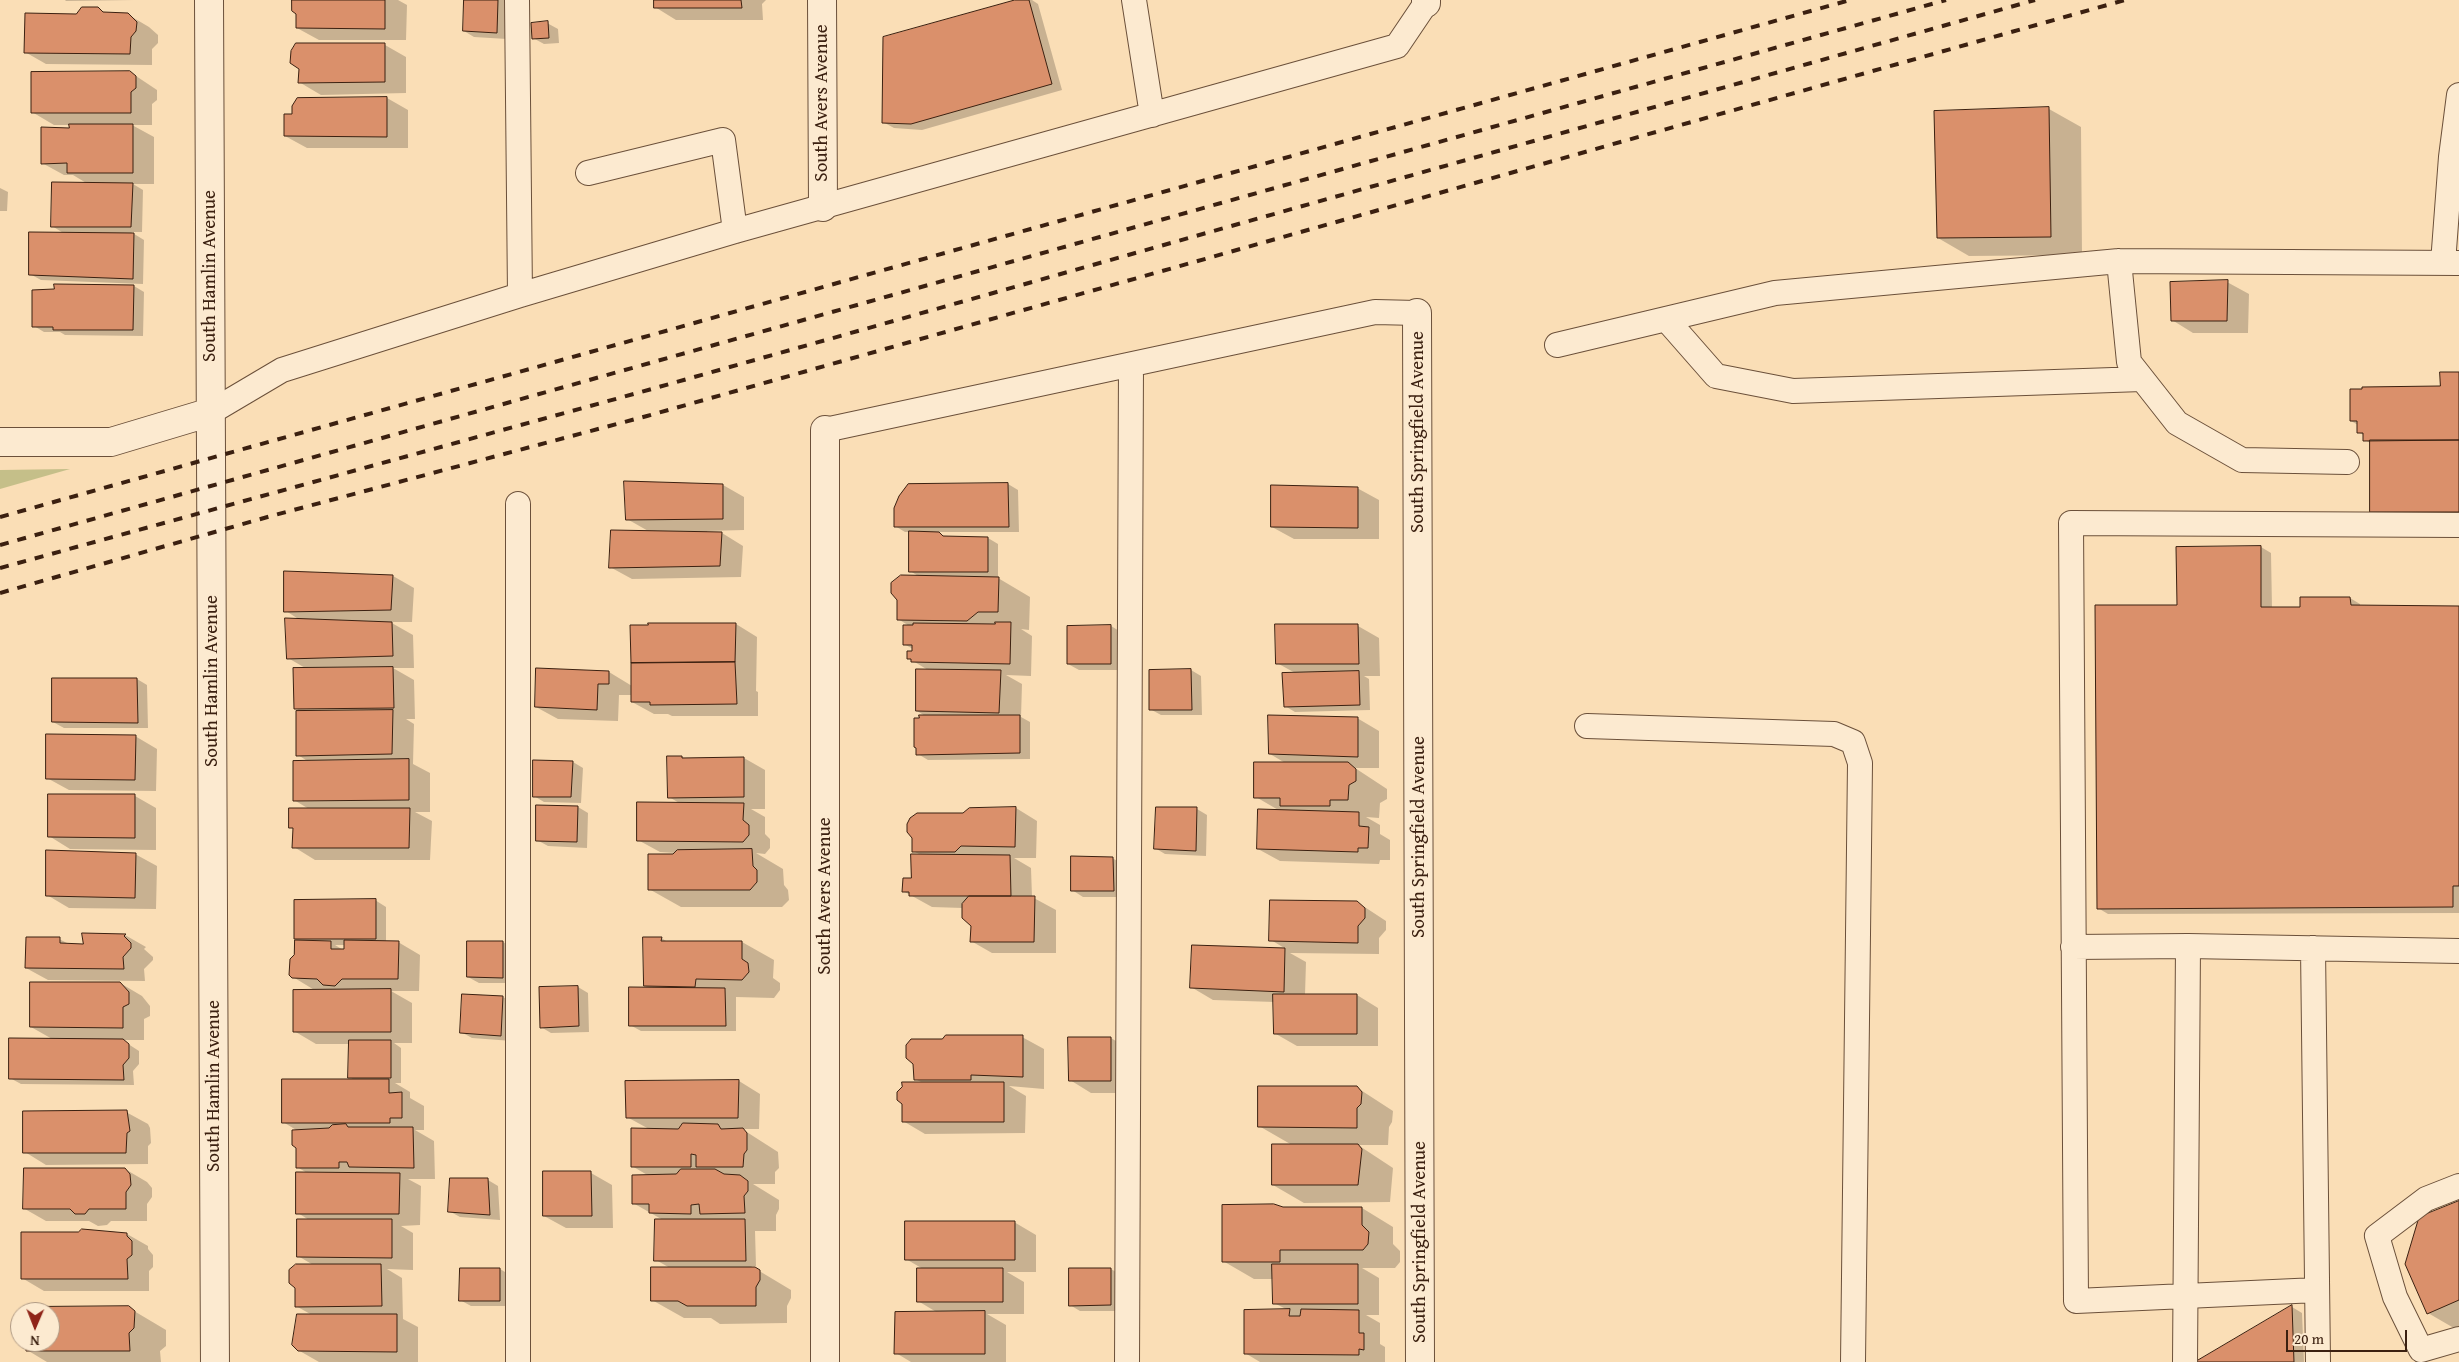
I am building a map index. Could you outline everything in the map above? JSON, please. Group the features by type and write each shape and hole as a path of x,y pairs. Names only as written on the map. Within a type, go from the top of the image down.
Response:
{"street":[{"name":"South Hamlin Avenue","path":"209,0 215,1362"},
{"name":"South Avers Avenue","path":"822,0 823,207"},
{"name":"South Springfield Avenue","path":"1417,312 1420,1362"},
{"path":"0,442 111,442 210,412"},
{"name":"South Avers Avenue","path":"824,430 825,1362"}],"lane":[{"path":"517,0 520,295"},
{"path":"1134,0 1152,115"},
{"path":"210,412 282,370 520,295 735,231 1397,46 1426,2"},
{"path":"1557,344 1775,293 2119,261 2451,263 2451,157 2459,95"},
{"path":"588,173 723,140 735,231"},
{"path":"2119,261 2129,362 2177,423 2242,460 2347,462"},
{"path":"824,430 1375,312 1417,312"},
{"path":"1666,319 1716,376 1793,391 2142,379"},
{"path":"1127,1362 1131,365"},
{"path":"518,504 518,1362"},
{"path":"2317,1290 2076,1301 2071,523 2459,525"},
{"path":"1587,726 1834,734 1852,742 1860,763 1853,1362"},
{"path":"2073,947 2188,946 2459,951"},
{"path":"2185,1362 2188,946"},
{"path":"2313,948 2318,1362"},
{"path":"2459,1186 2426,1199 2378,1236 2395,1297 2415,1356 2459,1339"}],"shaded area":[{"path":"70,469 0,489 0,470"}],"building":[{"path":"292,0 385,0 385,29 296,28 296,14 292,11"},
{"path":"464,0 498,0 497,33 463,31"},
{"path":"654,0 741,0 742,8 654,8"},
{"path":"1015,0 1029,0 1052,84 911,124 882,123 883,37"},
{"path":"82,7 98,7 103,12 128,13 137,22 136,31 131,37 130,54 24,53 25,13 76,14"},
{"path":"548,21 549,38 532,39 531,23"},
{"path":"296,43 385,43 385,82 298,83 299,69 290,63 291,51"},
{"path":"130,71 136,76 136,88 131,92 131,113 31,113 31,72"},
{"path":"387,97 387,137 284,136 284,114 292,114 292,106 297,98"},
{"path":"2049,107 2051,237 1937,238 1934,111"},
{"path":"69,124 133,124 133,173 67,173 67,163 41,164 41,127 69,128"},
{"path":"52,182 133,183 131,227 51,227"},
{"path":"29,232 134,233 133,279 29,275"},
{"path":"2228,280 2227,321 2171,321 2170,282"},
{"path":"54,284 134,285 133,330 53,330 53,327 32,327 32,290 54,289"},
{"path":"2440,372 2459,372 2459,440 2363,441 2363,433 2357,433 2357,421 2350,421 2350,389 2362,389 2362,387 2440,386"},
{"path":"2370,440 2459,440 2459,512 2370,512"},
{"path":"624,481 723,484 723,519 626,520"},
{"path":"1008,483 1009,527 894,527 894,508 899,496 908,484"},
{"path":"1271,485 1358,487 1358,528 1271,527"},
{"path":"611,530 722,532 720,566 609,568"},
{"path":"909,531 939,532 943,536 988,537 988,572 909,572"},
{"path":"2261,546 2261,607 2300,607 2300,597 2350,597 2351,605 2459,606 2459,886 2453,886 2453,907 2097,909 2095,605 2177,605 2176,547"},
{"path":"284,571 393,575 391,610 284,612"},
{"path":"901,575 999,577 998,612 978,612 967,621 897,620 897,600 891,593 891,583"},
{"path":"285,618 392,622 393,656 287,659"},
{"path":"995,622 1011,622 1010,664 911,662 911,659 907,659 907,651 912,651 912,645 903,645 903,625 913,625 913,623 995,624"},
{"path":"648,623 736,623 735,662 631,663 630,625 648,625"},
{"path":"1275,624 1358,624 1359,664 1276,664"},
{"path":"1111,625 1111,664 1067,664 1067,626"},
{"path":"735,662 737,704 650,705 650,702 631,702 631,663"},
{"path":"393,667 394,708 294,709 293,668"},
{"path":"536,668 609,671 609,684 598,684 597,710 535,707"},
{"path":"916,669 1001,670 999,713 916,711"},
{"path":"1191,669 1192,710 1149,710 1149,670"},
{"path":"1359,671 1360,705 1284,707 1282,673"},
{"path":"52,678 137,678 138,723 52,722"},
{"path":"393,710 392,754 296,756 296,711"},
{"path":"919,715 1020,715 1020,753 916,755 916,748 914,747 914,718 919,718"},
{"path":"1268,715 1358,717 1358,757 1269,754"},
{"path":"46,734 136,735 135,780 46,779"},
{"path":"667,756 682,756 682,758 744,757 744,797 668,798"},
{"path":"409,759 409,800 293,801 293,761"},
{"path":"533,760 573,761 571,797 533,797"},
{"path":"1254,762 1348,762 1356,769 1356,781 1349,785 1348,800 1330,800 1330,806 1280,806 1280,798 1254,798"},
{"path":"48,794 135,794 135,838 48,837"},
{"path":"637,802 744,803 743,820 749,825 749,835 743,842 637,841"},
{"path":"536,805 578,806 577,842 536,841"},
{"path":"1016,807 1015,847 961,846 955,852 912,852 912,838 907,832 907,824 910,818 917,813 963,813 969,808"},
{"path":"1156,807 1197,807 1196,851 1154,849"},
{"path":"289,808 410,808 409,848 292,848 293,828 289,828"},
{"path":"1258,809 1359,812 1359,826 1369,827 1368,848 1358,848 1358,852 1257,849"},
{"path":"752,849 753,866 757,870 757,882 750,890 648,890 648,854 673,854 677,850"},
{"path":"46,850 136,853 135,898 46,896"},
{"path":"911,854 1010,855 1011,896 909,896 909,892 902,892 903,878 911,878"},
{"path":"1071,856 1113,857 1114,891 1071,891"},
{"path":"969,896 1035,896 1034,942 970,942 971,926 962,918 962,904"},
{"path":"376,899 376,939 294,939 294,900"},
{"path":"1270,900 1357,901 1365,908 1365,918 1358,926 1358,943 1269,941"},
{"path":"82,933 126,934 124,936 131,943 131,948 123,957 124,969 25,968 26,937 60,937 60,943 83,944"},
{"path":"643,937 662,937 661,941 742,941 742,959 748,963 749,972 742,980 696,979 695,987 644,986"},
{"path":"295,940 331,941 331,949 344,949 344,940 399,941 398,979 342,979 335,986 323,985 317,979 292,978 289,975 290,959 294,955"},
{"path":"467,941 503,941 503,978 467,977"},
{"path":"1192,945 1285,948 1284,992 1190,988"},
{"path":"30,982 120,982 129,992 129,1004 123,1007 123,1028 30,1027"},
{"path":"578,986 579,1026 540,1028 539,987"},
{"path":"629,987 725,988 726,1026 629,1026"},
{"path":"391,989 391,1032 293,1032 293,990"},
{"path":"462,994 503,996 501,1036 460,1033"},
{"path":"1273,994 1357,994 1357,1034 1274,1034"},
{"path":"946,1035 1023,1035 1023,1077 971,1075 971,1080 914,1080 913,1064 906,1058 906,1045 911,1039 942,1039"},
{"path":"1068,1037 1111,1037 1111,1081 1069,1081"},
{"path":"9,1038 123,1039 129,1044 129,1058 123,1065 124,1080 9,1079"},
{"path":"349,1040 391,1040 391,1078 348,1078"},
{"path":"282,1079 389,1079 389,1093 402,1092 402,1118 390,1118 390,1123 282,1123"},
{"path":"739,1080 738,1118 626,1118 625,1081"},
{"path":"902,1082 1004,1082 1004,1122 902,1122 902,1104 897,1100 897,1092 902,1087"},
{"path":"1258,1086 1357,1086 1362,1092 1361,1104 1357,1108 1357,1128 1258,1127"},
{"path":"127,1110 130,1131 127,1133 126,1153 23,1153 23,1111"},
{"path":"683,1123 718,1124 721,1129 743,1128 747,1133 747,1150 744,1154 743,1167 696,1167 696,1155 691,1154 691,1167 631,1167 631,1128 678,1129"},
{"path":"346,1124 348,1127 413,1127 414,1168 349,1167 347,1162 339,1162 339,1168 296,1168 296,1148 292,1145 292,1130 329,1128 332,1125"},
{"path":"1272,1144 1358,1144 1362,1149 1358,1185 1272,1185"},
{"path":"24,1168 125,1168 130,1174 131,1185 126,1192 126,1209 89,1209 85,1214 75,1214 70,1209 23,1209"},
{"path":"681,1169 715,1169 724,1174 740,1175 748,1181 748,1191 744,1196 745,1213 700,1214 699,1204 691,1205 691,1214 649,1213 649,1204 632,1204 632,1175 676,1174"},
{"path":"543,1171 591,1171 592,1216 543,1216"},
{"path":"296,1172 400,1173 399,1214 296,1214"},
{"path":"450,1178 488,1178 490,1215 448,1212"},
{"path":"2459,1201 2459,1300 2427,1314 2405,1264 2419,1217"},
{"path":"1274,1204 1283,1207 1362,1207 1362,1225 1369,1232 1368,1244 1363,1250 1280,1250 1280,1262 1222,1262 1222,1205"},
{"path":"297,1219 392,1219 392,1258 297,1257"},
{"path":"655,1219 745,1219 746,1261 654,1261"},
{"path":"905,1221 1015,1221 1015,1260 905,1260"},
{"path":"82,1229 127,1233 127,1236 132,1241 132,1255 127,1259 128,1279 21,1279 21,1232 78,1232"},
{"path":"296,1264 381,1264 382,1306 295,1307 295,1288 289,1283 289,1270"},
{"path":"1272,1264 1358,1264 1358,1304 1273,1304"},
{"path":"651,1267 755,1267 760,1270 760,1280 756,1287 756,1306 687,1306 678,1301 651,1301"},
{"path":"460,1268 500,1268 500,1301 459,1301"},
{"path":"917,1268 1003,1268 1003,1302 917,1302"},
{"path":"1069,1268 1111,1268 1111,1305 1069,1306"},
{"path":"2292,1305 2294,1362 2195,1362"},
{"path":"129,1306 135,1311 134,1328 129,1333 130,1351 60,1351 60,1307"},
{"path":"1290,1309 1289,1316 1300,1316 1301,1309 1359,1310 1359,1333 1364,1333 1364,1350 1359,1349 1359,1355 1244,1354 1244,1310"},
{"path":"985,1311 985,1354 894,1354 895,1312"},
{"path":"297,1314 397,1314 397,1352 298,1351 292,1345"}],"railway":[{"path":"0,517 1850,0"},
{"path":"0,545 1946,0"},
{"path":"0,568 641,392 2035,0"},
{"path":"0,593 271,516 647,416 2125,0"}]}
